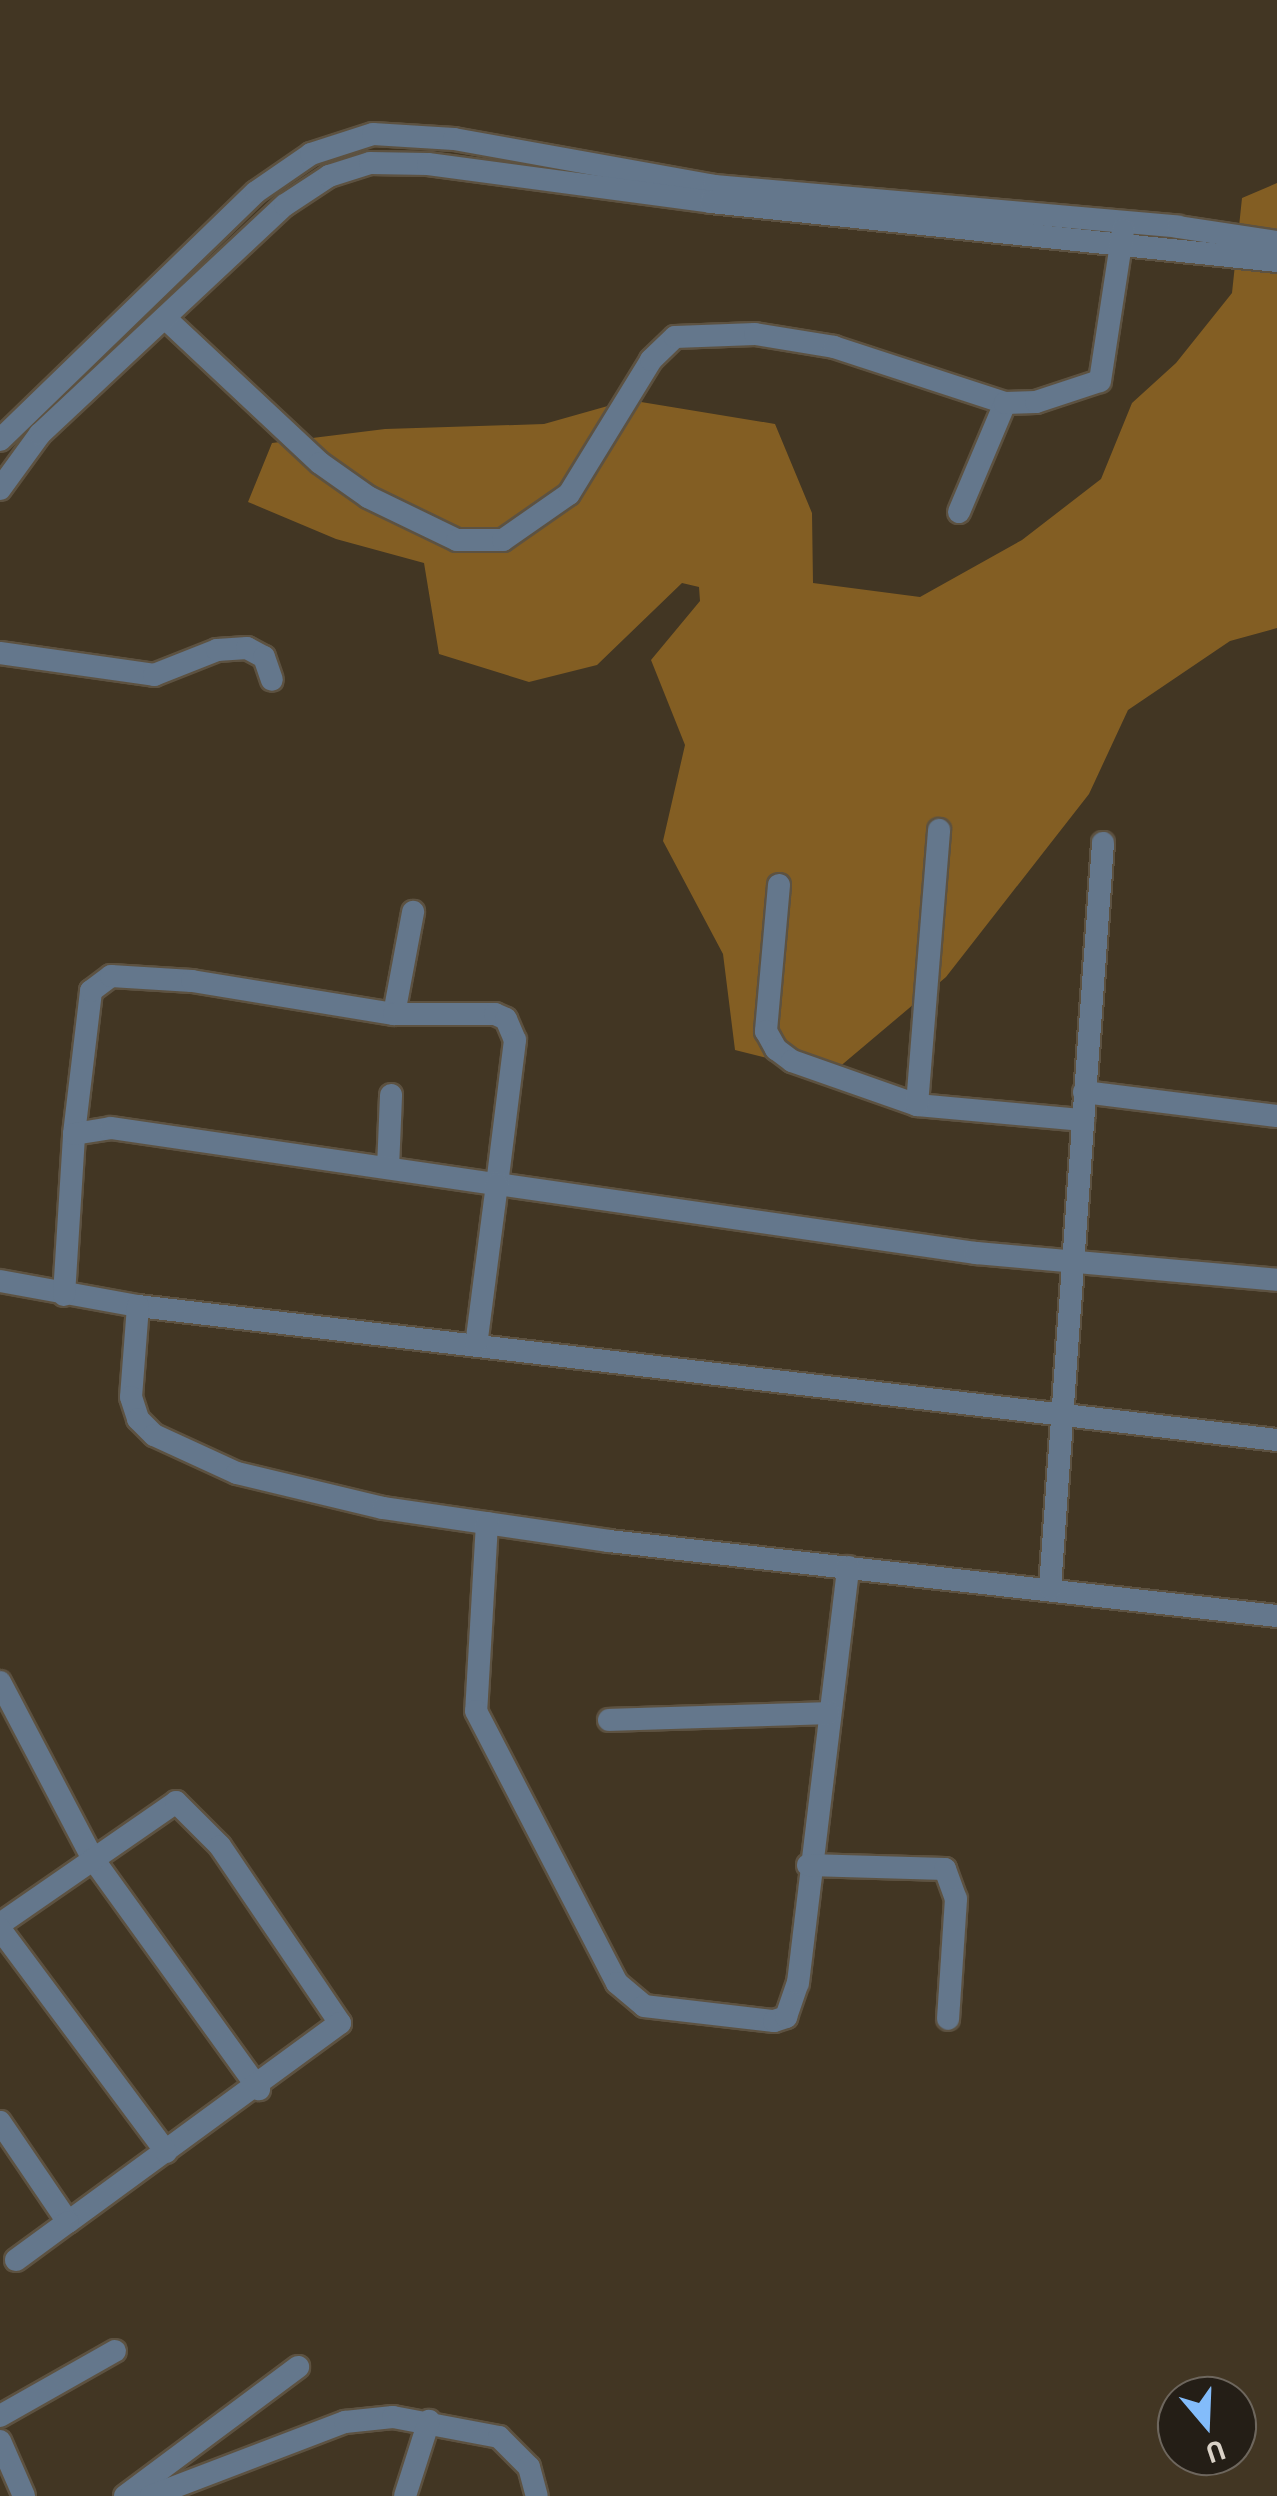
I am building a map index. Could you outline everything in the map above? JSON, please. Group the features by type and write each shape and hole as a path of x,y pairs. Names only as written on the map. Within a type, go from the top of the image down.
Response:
{"street":[{"path":"0,440 162,278 256,192 311,154 373,134 454,139 714,186 1122,233 1277,261"},
{"path":"0,489 40,434 284,205 329,176 370,164 428,164 710,202 1277,242"},
{"path":"165,318 320,463 368,497 468,541 503,540 570,494 651,360 675,338 755,334 834,348 1005,404 1055,398 1100,381 1122,233"},
{"path":"162,278 186,296"},
{"path":"959,512 1005,404"},
{"path":"0,653 154,675 217,650 248,648 264,657 272,680"},
{"path":"917,1104 939,830"},
{"path":"1050,1588 1104,843"},
{"path":"778,885 770,1041 792,1061 917,1104 1083,1120"},
{"path":"394,1014 413,912"},
{"path":"64,1295 74,1134 90,991 99,980 192,981 394,1014 494,1014 512,1028 476,1344"},
{"path":"1084,1092 1277,1116"},
{"path":"388,1168 391,1095"},
{"path":"74,1134 112,1128 976,1253 1074,1258 1277,1280"},
{"path":"0,1281 138,1306 1277,1440"},
{"path":"138,1306 130,1397 154,1435 238,1473 383,1508 487,1523 1277,1616"},
{"path":"487,1523 476,1711 616,1983 644,2006 774,2022 786,2016 798,1984 808,1866 848,1566"},
{"path":"0,1682 93,1859 258,2089"},
{"path":"609,1720 829,1713"},
{"path":"16,2260 258,2089 340,2023 220,1846 176,1802 0,1926 166,2152"},
{"path":"808,1866 945,1869 956,1899 948,2019"},
{"path":"0,2122 68,2222"},
{"path":"0,2416 116,2351"},
{"path":"125,2496 298,2367"},
{"path":"151,2496 345,2422 429,2422 499,2437 529,2467 538,2496"},
{"path":"405,2496 429,2422"},
{"path":"0,2441 24,2496"}],"shaded area":[{"path":"1277,183 1277,628 1230,641 1128,710 1089,794 946,977 831,1074 735,1050 723,954 663,841 685,745 651,660 700,601 699,587 682,583 597,665 529,682 439,654 424,563 336,539 248,502 272,443 385,429 544,424 629,400 775,424 812,513 813,583 920,597 1022,540 1101,479 1132,403 1176,363 1232,293 1242,198"}]}
